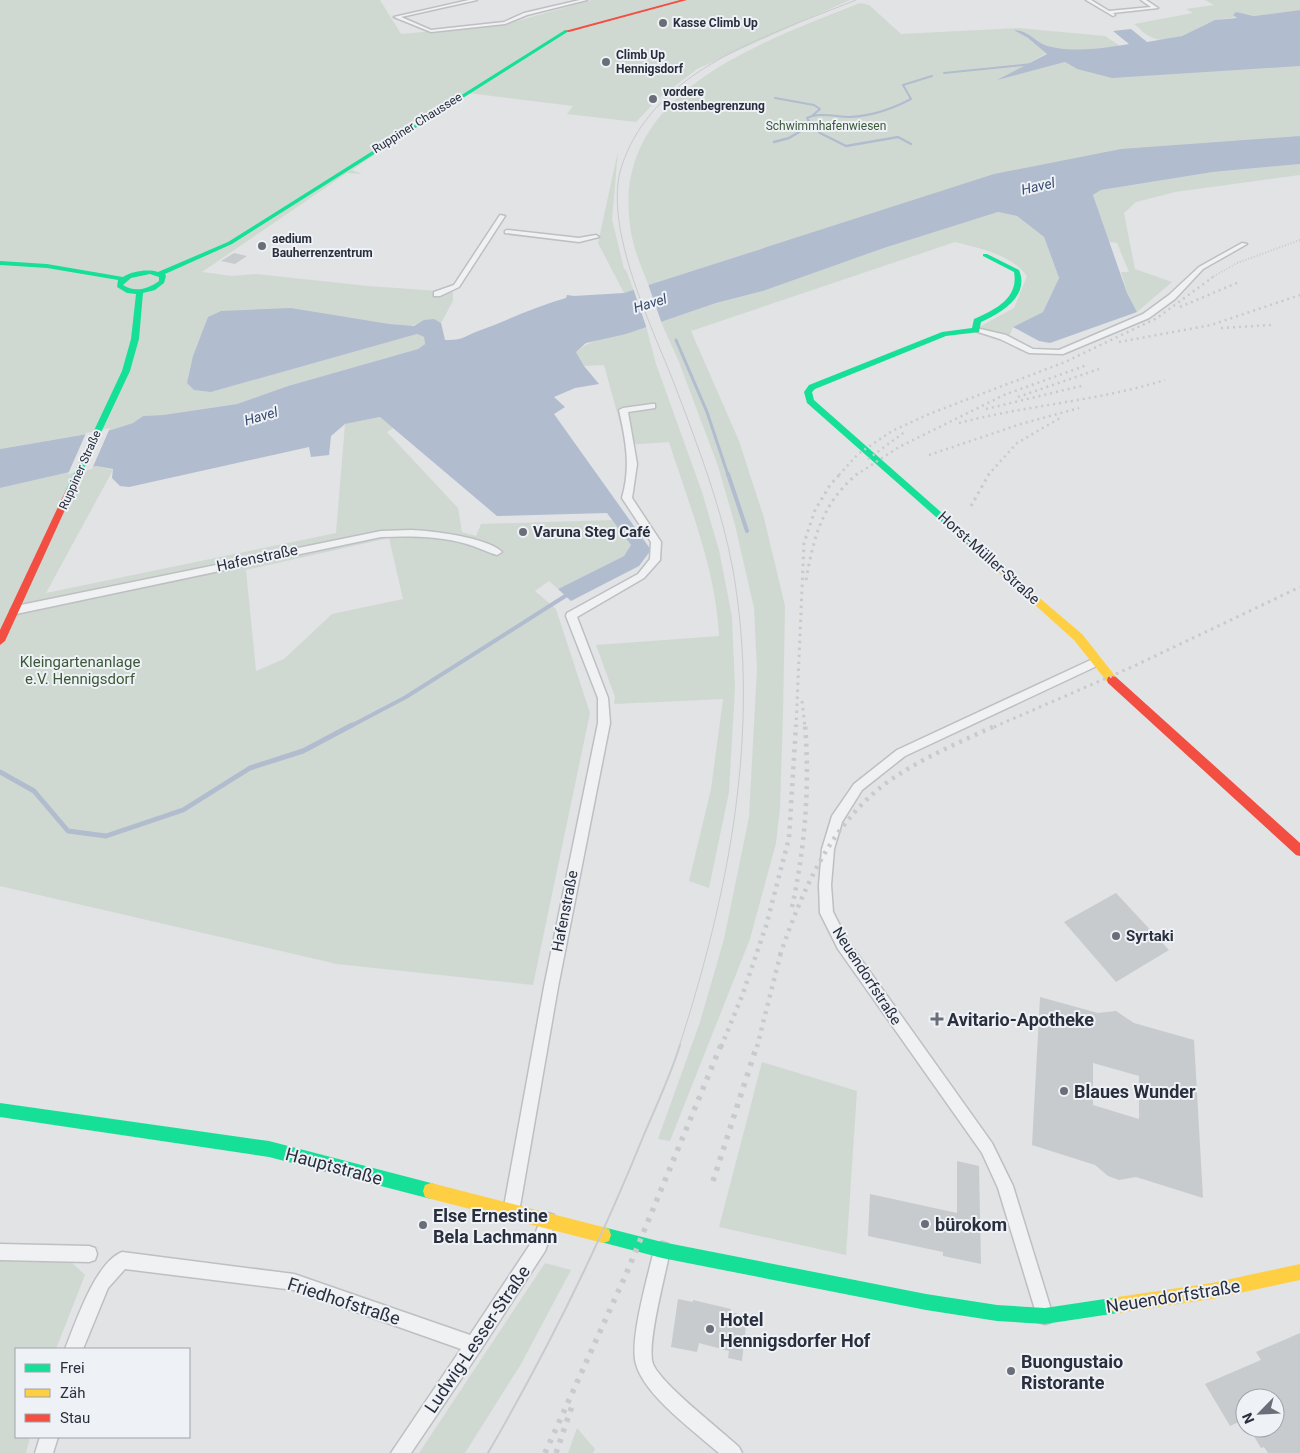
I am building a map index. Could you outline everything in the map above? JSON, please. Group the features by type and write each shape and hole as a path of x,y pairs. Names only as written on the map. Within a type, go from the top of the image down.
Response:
{"main road":[{"name":"Ruppiner Chaussee","path":"160,274 230,243 408,128 561,33 676,1"},
{"path":"976,330 977,321 1005,306 1020,280 1017,271 985,255"},
{"path":"0,263 47,266 123,279 142,272 160,274 163,279 159,285 140,292 121,289 119,286 123,279"},
{"name":"Ruppiner Straße","path":"0,641 126,371 135,339 140,292"},
{"name":"Horst-Müller-Straße","path":"976,330 945,334 812,386 808,392 810,401 1078,638 1095,662 1109,677 1300,851"},
{"name":"Hauptstraße","path":"0,1110 270,1149 662,1250"},
{"name":"Neuendorfstraße","path":"662,1250 926,1302 997,1313 1045,1316 1212,1291 1300,1272"}],"street":[{"path":"475,0 396,17 431,31 504,23 526,14 585,0"},
{"path":"1088,0 1119,19"},
{"path":"1109,12 1157,8 1143,0"},
{"path":"437,294 457,286 502,216"},
{"path":"507,232 579,240 596,237"},
{"name":"Horst-Müller-Straße","path":"976,330 1003,337 1032,350 1060,352 1146,316 1172,297 1201,268 1244,244"},
{"name":"Hafenstraße","path":"511,1212 551,987 604,723 603,698 572,616 641,576 655,560 656,542 627,498 632,483 634,457 623,410 652,406"},
{"name":"Hafenstraße","path":"16,610 381,534 404,532 435,534 470,542 497,552"},
{"name":"Neuendorfstraße","path":"1045,1316 1005,1186 997,1167 966,1118 843,945 827,913 825,885 828,849 836,820 858,788 901,753 1095,662"},
{"name":"Ludwig-Lesser-Straße","path":"400,1453 474,1345 539,1245 548,1221"},
{"path":"662,1250 643,1349 645,1366 657,1384 734,1453"},
{"path":"0,1252 89,1254"},
{"name":"Friedhofstraße","path":"74,1348 102,1282 122,1260 294,1282 474,1345"},
{"path":"44,1453 49,1438"}],"green space":[{"path":"0,0 380,0 401,34 506,24 592,0 850,0 697,69 658,99 636,122 567,114 573,106 468,93 352,170 362,174 347,173 202,272 232,276 256,274 368,286 453,292 453,301 441,323 431,320 410,326 391,325 291,308 211,392 417,334 424,337 425,344 418,349 288,386 237,404 163,415 143,416 133,423 111,430 0,449"},
{"path":"1205,0 1300,0 1300,10 1254,16 1248,14 1218,20 1167,40 1151,37 1134,24 1193,13 1186,9 1214,5"},
{"name":"Schwimmhafenwiesen","path":"860,3 869,5 901,34 1018,28 1105,36 1120,46 1092,49 1063,49 1046,45 1015,30 1047,53 1002,78 1065,62 1077,69 1300,56 1300,138 760,249 649,286 637,256 630,225 631,179 644,139 669,106 701,79 739,55"},
{"path":"618,151 612,219 624,269 634,291 624,293 598,243"},
{"path":"1300,164 1300,175 1175,192 1136,202 1124,213 1135,269 1172,282 1137,312 1127,293 1121,272 1129,272 1117,243 1109,242 1093,195 1101,190 1213,172"},
{"path":"998,212 1017,216 1044,237 1059,278 1043,312 1013,327 1009,337 979,327 1014,308 1027,276 1013,263 994,253 955,242 691,331 739,441 764,518 785,606 780,808 776,843 750,939 670,1141 658,1139 700,1022 724,939 749,817 757,669 754,608 735,525 718,466 679,362 661,322 716,303 763,291 884,248"},
{"path":"646,326 656,364 702,492 719,550 732,617 735,688 729,792 709,888 689,881 711,789 723,699 614,704 615,697 596,645 719,636 713,586 707,562 669,442 626,445 604,365 584,366 576,352 591,342"},
{"name":"Kleingartenanlage e.V. Hennigsdorf","path":"380,417 393,428 387,432 458,508 462,532 476,536 481,524 613,520 631,545 624,556 558,589 549,581 535,591 556,609 590,713 533,985 337,964 0,886 0,488 96,466 113,470 46,593 336,533 345,424","holes":["389,538 403,599 332,614 284,659 256,671 246,570"]},
{"path":"762,1062 857,1091 846,1255 719,1227"},
{"path":"0,1260 69,1260 85,1275 56,1348 15,1348 15,1438 30,1438 26,1453 0,1453"},
{"path":"545,1263 571,1270 521,1364 465,1453 419,1453"},
{"path":"577,1428 595,1449 593,1453 568,1453"}],"water":[{"path":"1300,10 1300,66 1112,78 1077,69 1065,62 997,80 1047,54 1028,38 1014,30 1024,32 1048,46 1067,49 1088,49 1129,44 1113,31 1131,29 1147,42 1182,36 1215,20 1237,18 1233,15 1236,12 1254,16"},
{"name":"Havel","path":"1300,136 1300,164 1213,172 1101,190 1093,195 1127,293 1137,312 1050,343 1039,341 1013,327 1043,312 1059,278 1044,237 1017,216 998,212 884,248 763,291 716,303 626,334 586,343 576,352 584,366 599,384 575,388 554,397 565,407 554,414 651,550 639,566 571,601 558,589 624,556 631,545 607,513 497,516 380,417 345,424 331,436 329,455 311,457 309,447 129,487 120,486 112,478 113,469 96,466 0,488 0,449 111,430 133,423 143,416 163,415 237,404 288,386 418,349 425,344 424,337 417,334 211,392 194,390 187,383 193,356 208,317 221,311 291,308 389,324 414,326 424,320 434,319 441,323 445,340 456,340 566,298 567,295 624,293 994,174 1121,149"}],"pier":[{"path":"648,284 662,324 647,329 633,288"},
{"path":"110,428 92,469 68,474 86,433"}],"building":[{"path":"234,253 247,256 235,264 221,261"},
{"name":"Syrtaki","path":"1116,893 1169,950 1116,982 1064,922"},
{"name":"Blaues Wunder","path":"1040,997 1098,1013 1116,1011 1134,1023 1194,1040 1203,1198 1136,1177 1119,1180 1108,1176 1095,1165 1032,1145","holes":["1093,1063 1139,1076 1139,1119 1093,1105"]},
{"name":"bürokom","path":"957,1161 979,1166 981,1264 943,1256 943,1252 868,1236 870,1194 957,1213"},
{"name":"Hotel Hennigsdorfer Hof","path":"678,1299 693,1302 693,1300 731,1309 730,1312 747,1316 742,1361 728,1358 729,1351 699,1343 697,1352 671,1347"},
{"path":"1300,1333 1300,1453 1268,1453 1264,1447 1261,1448 1255,1438 1285,1438 1285,1388 1235,1388 1235,1424 1230,1426 1205,1384 1261,1360 1256,1352"}],"waterway":[{"path":"944,73 1032,64"},
{"path":"810,123 807,118 812,116 850,117 874,114 889,109 911,99 903,85 932,76"},
{"path":"775,98 814,105 820,109 813,115"},
{"path":"809,121 820,133 846,146 898,137 911,144"},
{"path":"774,142 789,138 811,125"},
{"path":"676,340 707,412 728,475"},
{"path":"728,474 747,531"},
{"path":"349,727 406,697 570,593"},
{"path":"0,772 34,791 68,831 106,836 183,810 250,768 303,751 352,725"}],"tram line":[{"path":"679,1047 697,989 712,930 725,871 735,811 741,751 743,691 741,630 733,570 723,524 677,391 633,280 624,249 617,190 622,165 638,131 660,103 688,79 719,59 753,42 856,0"},
{"path":"488,1453 531,1376 609,1218 663,1091 680,1045"}],"railway":[{"path":"1211,278 1237,263 1300,240"},
{"path":"839,475 858,454 892,431 929,414 1065,362 1157,318 1213,277"},
{"path":"1180,307 1239,282"},
{"path":"1119,342 1211,325 1300,295"},
{"path":"1221,328 1271,325"},
{"path":"856,475 899,447 1004,395 1087,365"},
{"path":"1018,397 1099,369"},
{"path":"959,423 1114,393 1165,380"},
{"path":"986,409 1085,385"},
{"path":"929,455 1021,424 1079,408"},
{"path":"988,475 1017,443 1060,418"},
{"path":"868,459 906,431"},
{"path":"796,727 804,543 815,510 830,485 840,474"},
{"path":"806,580 812,549 821,522 835,497 857,474"},
{"path":"971,506 989,474"},
{"path":"994,727 1132,667 1300,587"},
{"path":"802,701 805,727"},
{"path":"721,1047 742,996 766,926 789,838 796,725"},
{"path":"792,907 800,862 807,794 805,725"},
{"path":"781,953 809,882 821,859 835,837 869,798 889,781 915,765 997,725"},
{"path":"781,953 782,948"},
{"path":"757,1047 781,953"},
{"path":"545,1453 627,1272 721,1045"},
{"path":"713,1181 757,1045"},
{"path":"556,1453 572,1406"}],"traffic: fast":[{"path":"160,274 230,243 567,31"},
{"path":"985,255 1017,271 1018,289 1008,303 977,321 976,330 945,334 812,387 808,392 810,401 999,568"},
{"path":"0,263 47,266 123,279"},
{"path":"150,272 163,276 162,282 147,291 135,292 119,286 120,282 129,276 150,272"},
{"path":"70,490 126,371 135,339 140,292"},
{"path":"0,1110 269,1149 431,1191"},
{"path":"603,1235 662,1250 926,1302 997,1313 1045,1316 1118,1305"}],"traffic: slow":[{"path":"999,568 1078,637 1112,680"},
{"path":"431,1191 603,1235"},
{"path":"1118,1305 1212,1291 1300,1272"}],"traffic: jam":[{"path":"567,31 685,0"},
{"path":"0,641 70,490"},
{"path":"1112,680 1300,851"}],"place":[{"name":"Kasse Climb Up","path":"663,23"},
{"name":"Climb Up Hennigsdorf","path":"606,62"},
{"name":"vordere Postenbegrenzung","path":"653,99"},
{"name":"aedium Bauherrenzentrum","path":"262,246"},
{"name":"Varuna Steg Café","path":"523,532"},
{"name":"Syrtaki","path":"1116,936"},
{"name":"Avitario-Apotheke","path":"937,1019"},
{"name":"Blaues Wunder","path":"1064,1091"},
{"name":"bürokom","path":"925,1224"},
{"name":"Else Ernestine Bela Lachmann","path":"423,1225"},
{"name":"Hotel Hennigsdorfer Hof","path":"710,1329"},
{"name":"Buongustaio Ristorante","path":"1011,1371"}]}
